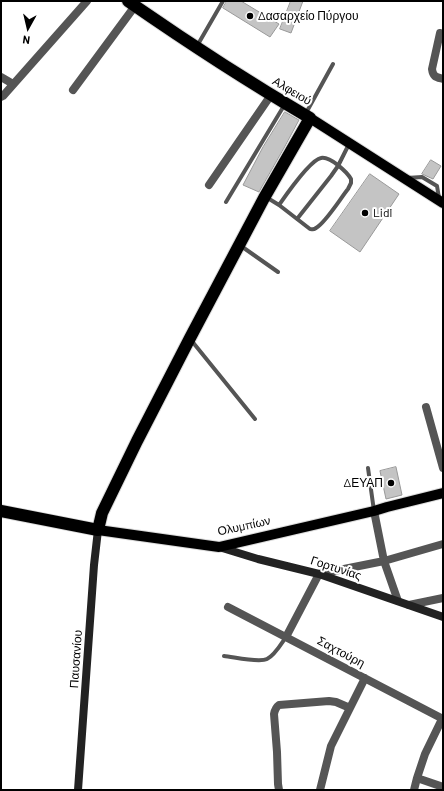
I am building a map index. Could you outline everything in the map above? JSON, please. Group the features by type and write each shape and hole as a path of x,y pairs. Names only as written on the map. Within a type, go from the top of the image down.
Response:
{"highway":[{"name":"Αλφειού","path":"131,3 196,48 307,117"},
{"path":"98,530 102,513 137,441 307,117"},
{"name":"Ολυμπίων","path":"1,511 98,530"}],"main road":[{"name":"Αλφειού","path":"307,117 441,202"},
{"name":"Ολυμπίων","path":"98,530 219,547 374,511 387,506 443,493"}],"street":[{"path":"1,97 87,1"},
{"path":"73,90 131,3"},
{"path":"440,33 432,69 433,74 436,77 443,79"},
{"path":"1,77 13,84"},
{"path":"209,185 271,95"},
{"path":"426,406 443,468"},
{"path":"374,511 384,561 398,601"},
{"name":"Παυσανίου","path":"78,790 94,564 98,530"},
{"path":"286,637 320,574 384,561 443,544"},
{"name":"Γορτυνίας","path":"219,547 258,559 320,574 443,617"},
{"path":"409,605 443,598"},
{"name":"Σαχτούρη","path":"228,607 442,719"},
{"path":"320,790 331,746 365,678"},
{"path":"279,790 274,714 276,707 279,704 329,701 336,702 350,708"},
{"path":"414,790 425,754 442,719"},
{"path":"417,778 443,787"}],"lane":[{"path":"196,48 223,1"},
{"path":"307,117 334,64"},
{"path":"226,202 285,104"},
{"path":"297,219 338,166 349,143"},
{"path":"265,196 313,230 324,221 348,189 351,179 344,170 327,159 321,158 312,163 279,205"},
{"path":"239,245 278,272"},
{"path":"190,338 255,419"},
{"path":"368,468 374,511"},
{"path":"224,656 250,660 262,660 268,658 276,651 286,637"}],"building":[{"name":"Δασαρχείο Πύργου","path":"227,1 241,1 279,24 270,37 223,8"},
{"path":"291,1 303,1 291,33 280,29"},
{"path":"285,112 299,120 259,192 243,185 263,147"},
{"path":"431,160 441,166 433,179 422,174"},
{"name":"Lidl","path":"370,174 399,194 360,252 330,231"},
{"name":"ΔΕΥΑΠ","path":"396,467 402,495 386,499 380,471"}],"place":[{"name":"Δασαρχείο Πύργου","path":"250,16"},
{"name":"Lidl","path":"365,213"},
{"name":"ΔΕΥΑΠ","path":"391,483"}]}
